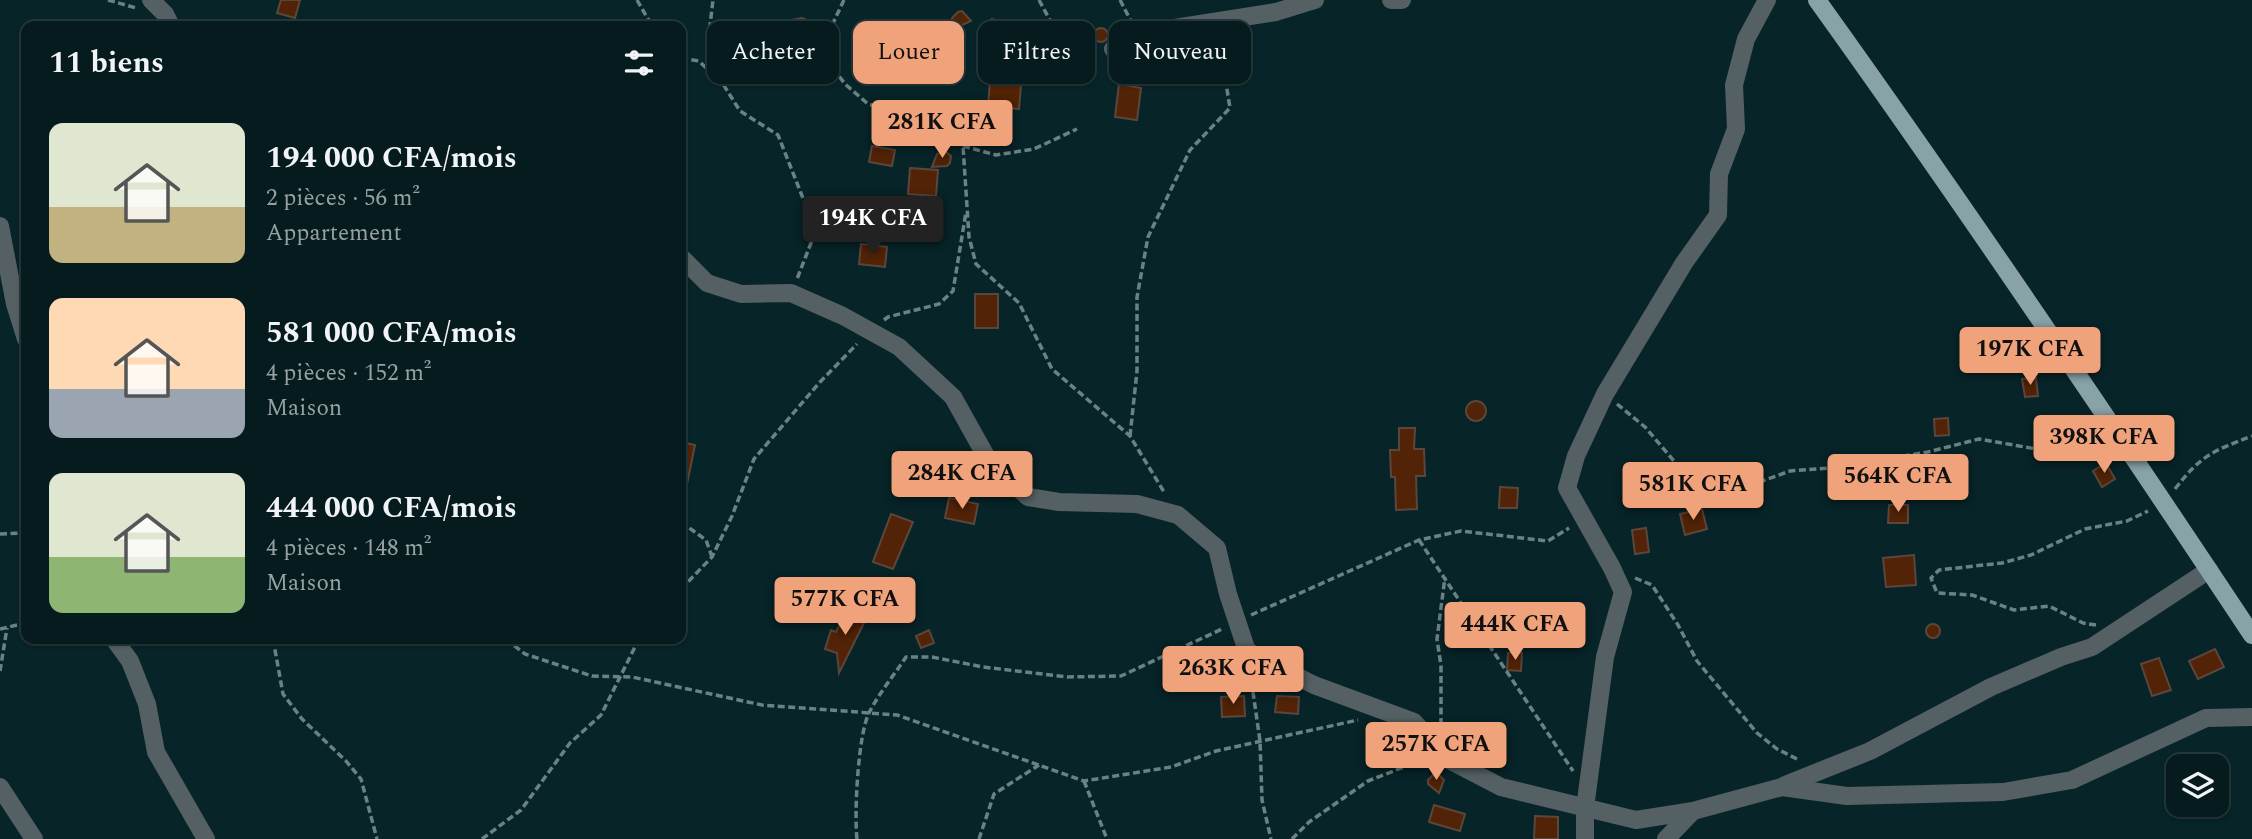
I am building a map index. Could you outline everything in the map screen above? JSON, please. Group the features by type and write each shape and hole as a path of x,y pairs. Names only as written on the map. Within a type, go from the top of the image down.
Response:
{"main road":[{"path":"1817,0 1925,151 2252,635"}],"street":[{"path":"151,0 168,21"},
{"path":"1218,21 1276,12 1315,0"},
{"path":"1391,0 1402,0"},
{"path":"1585,839 1586,799 1605,657 1623,592 1567,488 1576,456 1605,394 1684,263 1718,215 1719,174 1736,129 1734,85 1746,38 1767,0"},
{"path":"0,226 21,323"},
{"path":"686,262 708,283 741,294 791,293 899,347 953,397 987,458 1028,497 1059,502 1137,504 1178,515 1217,548 1247,651 1314,685 1414,722 1449,760 1501,787 1586,799 1636,820 1693,811 1782,787 1870,751 1991,687 2061,657 2092,647 2209,570"},
{"path":"118,644 130,661 147,704 156,752 206,839"},
{"path":"1782,787 1847,796 2003,792 2072,780 2206,718 2252,717"},
{"path":"0,787 34,839"},
{"path":"1666,839 1693,811"}],"path":[{"path":"637,0 649,21"},
{"path":"711,21 713,0"},
{"path":"844,0 826,38 830,64 845,84 868,104 928,121 963,146 996,155 1034,149 1077,129"},
{"path":"1038,0 1052,24 1065,38 1109,48"},
{"path":"1120,0 1132,21"},
{"path":"1130,436 1138,371 1138,297 1148,237 1190,150 1230,108 1223,65 1229,39 1255,15"},
{"path":"686,59 699,61 707,68"},
{"path":"723,84 740,111 778,135 810,216 811,243 791,293"},
{"path":"963,146 969,237 976,264 1019,303 1052,369 1130,436 1178,515"},
{"path":"686,584 712,557 732,516 754,459 820,382 870,331 888,317 939,304 953,291 957,253 967,206"},
{"path":"1605,394 1645,427 1690,480 1717,492 1743,488 1790,471 1830,468 1916,454 1979,439 2071,455 2131,453"},
{"path":"2120,628 2082,623 2049,606 2014,610 1972,595 1937,593 1931,578 1939,570 2002,563 2031,555 2085,529 2127,521 2165,503 2192,467 2215,451 2252,436"},
{"path":"857,839 855,826 859,760 868,713 906,657 932,657 982,667 1067,677 1121,676 1419,540 1461,531 1548,541 1583,519"},
{"path":"686,526 706,540 712,557"},
{"path":"0,534 21,533"},
{"path":"1419,540 1586,799"},
{"path":"1612,568 1652,585 1697,661 1757,733 1777,749 1820,771"},
{"path":"0,629 21,624"},
{"path":"0,671 7,628"},
{"path":"274,644 283,694 302,719 346,761 360,779 377,839"},
{"path":"512,644 525,654 592,676 632,677 762,705 897,715 1084,781 1171,767 1216,751 1391,714"},
{"path":"482,839 521,810 570,743 601,715 636,644"},
{"path":"1247,651 1260,741 1262,800 1271,839"},
{"path":"979,839 993,794 1039,765"},
{"path":"1084,781 1107,839"}],"building":[{"path":"281,0 300,0 295,18 277,13"},
{"path":"962,11 971,21 964,24 964,21 953,21 952,18"},
{"path":"802,18 808,21 791,21"},
{"path":"1098,28 1104,28 1108,32 1108,38 1104,42 1095,39 1095,31"},
{"path":"990,84 1021,85 1019,109 988,106"},
{"path":"1119,84 1141,88 1137,120 1115,117"},
{"path":"872,146 895,150 892,166 869,162"},
{"path":"945,151 951,156 950,163 947,166 932,167 937,154"},
{"path":"910,168 938,170 936,196 908,194"},
{"path":"861,244 887,247 885,267 859,264"},
{"path":"975,294 998,294 998,328 975,328"},
{"path":"2036,378 2038,396 2025,397 2022,379"},
{"path":"1476,401 1483,404 1486,411 1483,418 1476,421 1469,418 1466,411 1469,404"},
{"path":"1948,418 1949,435 1935,436 1934,419"},
{"path":"1399,428 1415,428 1414,449 1424,449 1425,476 1416,476 1417,509 1396,510 1395,477 1391,477 1390,450 1399,450"},
{"path":"686,443 695,445 686,484"},
{"path":"2106,463 2115,479 2102,487 2093,471"},
{"path":"1500,487 1518,488 1517,508 1499,508"},
{"path":"949,498 978,504 974,524 945,518"},
{"path":"1889,505 1908,505 1908,523 1888,523"},
{"path":"1702,509 1707,529 1685,535 1680,514"},
{"path":"891,514 913,522 893,569 873,562"},
{"path":"1646,528 1649,552 1635,554 1632,530"},
{"path":"1914,555 1916,585 1886,587 1883,558"},
{"path":"847,610 866,619 839,673 837,653 825,649 831,630 836,632"},
{"path":"1930,624 1936,624 1940,631 1936,638 1930,638 1926,634 1926,628"},
{"path":"929,630 934,643 921,648 916,636"},
{"path":"2215,649 2224,667 2198,679 2189,661"},
{"path":"1508,653 1522,653 1521,671 1507,670"},
{"path":"2159,658 2171,690 2152,696 2141,664"},
{"path":"1244,696 1245,716 1222,717 1221,697"},
{"path":"1277,696 1299,697 1298,714 1275,712"},
{"path":"1434,774 1444,780 1439,793 1428,784"},
{"path":"1434,805 1465,814 1460,831 1429,822"},
{"path":"1535,816 1558,817 1558,839 1534,839"}]}
